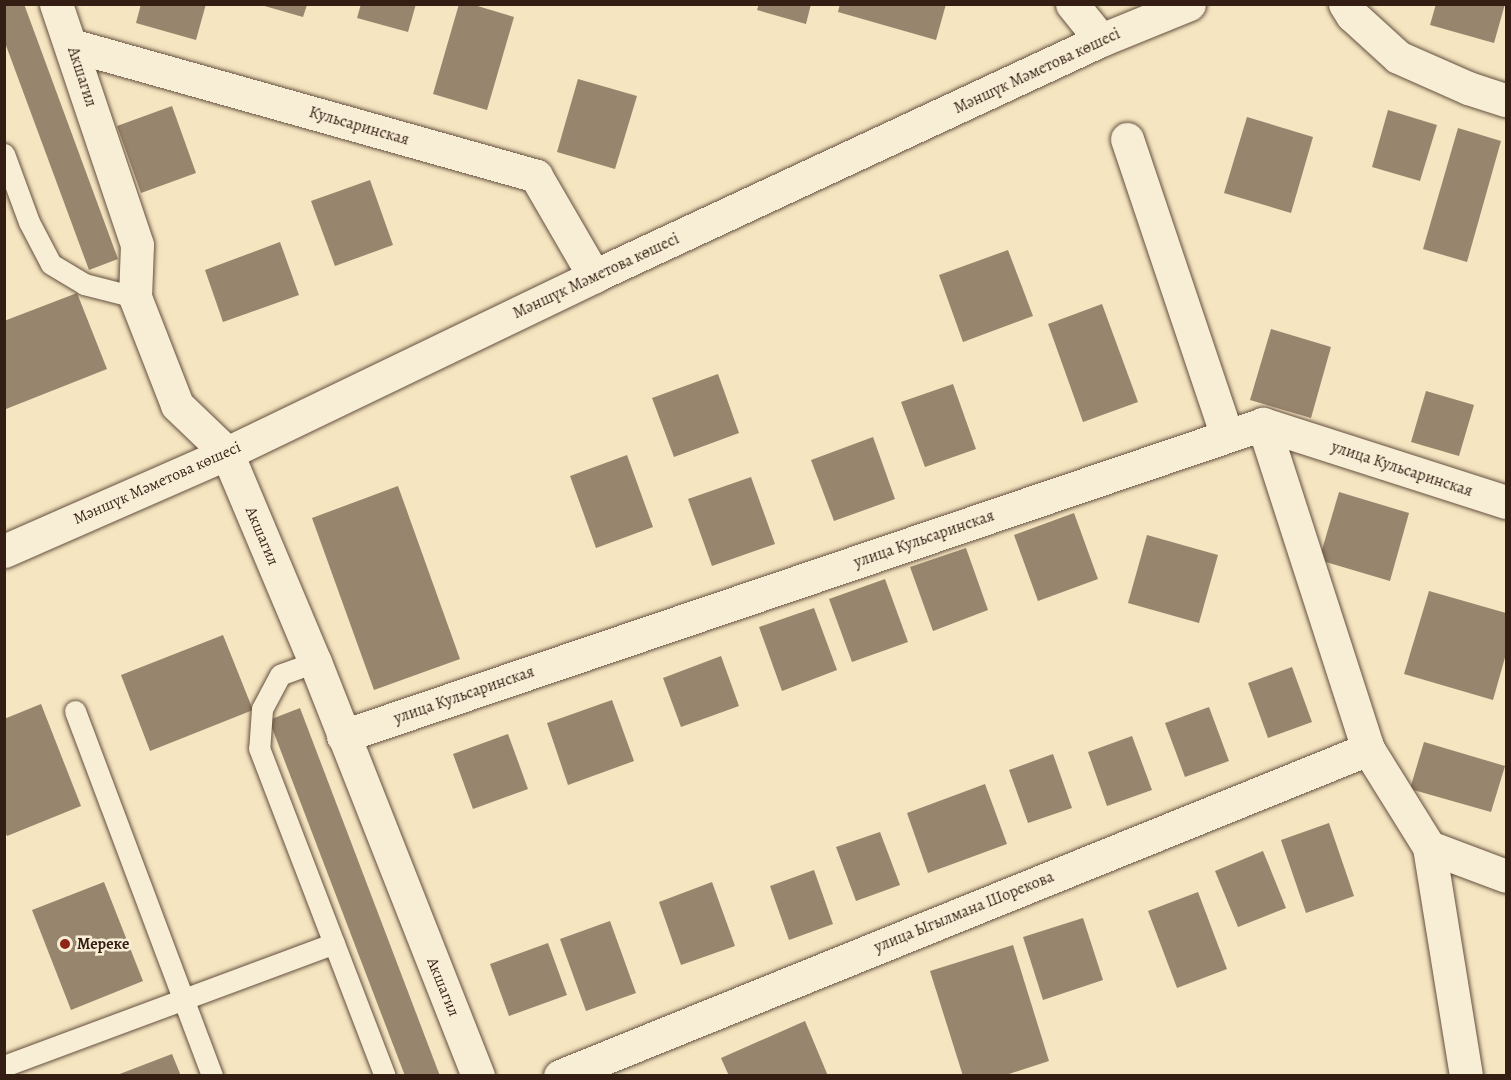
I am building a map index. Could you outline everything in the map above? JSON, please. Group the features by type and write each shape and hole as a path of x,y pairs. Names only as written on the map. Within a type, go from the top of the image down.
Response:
{"street":[{"name":"Акшагил","path":"56,4 137,245 135,297 177,405 227,453 315,662 478,1076"},
{"path":"1072,4 1101,40"},
{"name":"Мәншүк Мәметова көшесі","path":"4,551 227,453 594,276 1101,40 1189,4"},
{"path":"1345,4 1352,15 1398,57 1468,88 1506,100"},
{"name":"Кульсаринская","path":"71,45 536,176 594,276"},
{"path":"1127,139 1227,436"},
{"path":"1263,424 1368,749 1429,847 1466,1076"},
{"name":"улица Кульсаринская","path":"343,736 1263,424 1506,502"},
{"name":"улица Ыгылмана Шорекова","path":"560,1076 1368,749"},
{"path":"1429,847 1506,876"}],"lane":[{"path":"4,154 29,222 51,264 84,284 135,297"},
{"path":"315,662 280,675 262,709 259,748 385,1076"},
{"path":"75,711 212,1076"},
{"path":"4,1066 334,943"}],"building":[{"path":"4,4 24,4 118,259 89,270 4,40"},
{"path":"141,4 206,4 196,40 136,23"},
{"path":"361,4 416,4 408,32 357,18"},
{"path":"459,4 471,4 514,17 487,110 433,94"},
{"path":"759,4 811,4 806,24 757,10"},
{"path":"840,4 946,4 936,40 838,12"},
{"path":"1436,4 1505,4 1494,43 1430,25"},
{"path":"261,5 307,5 303,17"},
{"path":"578,79 637,96 615,169 557,152"},
{"path":"172,106 196,173 141,193 117,126"},
{"path":"1388,110 1437,125 1420,181 1372,167"},
{"path":"1247,117 1313,137 1291,213 1224,193"},
{"path":"1458,128 1501,141 1467,262 1423,249"},
{"path":"370,180 393,245 335,266 311,201"},
{"path":"280,242 299,295 223,322 205,270"},
{"path":"1008,250 1033,316 963,342 939,275"},
{"path":"77,293 107,369 6,409 4,321"},
{"path":"1102,304 1138,402 1083,422 1048,324"},
{"path":"1271,329 1331,347 1311,418 1250,400"},
{"path":"718,374 739,433 674,457 652,398"},
{"path":"953,384 976,449 925,467 901,402"},
{"path":"1426,391 1474,405 1459,456 1411,442"},
{"path":"873,437 895,499 834,521 811,460"},
{"path":"627,455 653,527 596,548 570,476"},
{"path":"751,477 775,544 712,566 688,499"},
{"path":"398,486 460,659 374,690 312,518"},
{"path":"1339,492 1409,513 1390,581 1319,560"},
{"path":"1074,513 1098,579 1038,601 1014,535"},
{"path":"1147,535 1218,555 1199,623 1128,603"},
{"path":"966,548 988,610 933,631 910,567"},
{"path":"885,579 908,642 852,662 829,599"},
{"path":"1429,591 1506,613 1506,654 1493,700 1404,674"},
{"path":"814,608 837,670 782,691 759,627"},
{"path":"223,635 253,710 150,751 121,675"},
{"path":"721,656 739,706 681,727 663,678"},
{"path":"1292,667 1312,722 1268,738 1248,683"},
{"path":"612,700 634,761 568,785 547,723"},
{"path":"41,704 81,806 7,836 4,829 4,719"},
{"path":"1209,707 1229,761 1185,777 1165,723"},
{"path":"300,708 440,1076 405,1076 269,720"},
{"path":"508,734 528,789 473,809 453,754"},
{"path":"1132,736 1152,790 1107,806 1088,752"},
{"path":"1424,742 1505,766 1491,812 1410,789"},
{"path":"1053,754 1072,808 1028,823 1009,770"},
{"path":"985,784 1007,844 928,873 907,813"},
{"path":"1329,823 1354,896 1306,913 1281,840"},
{"path":"880,832 900,885 856,901 836,847"},
{"path":"1263,851 1286,908 1238,927 1215,871"},
{"path":"814,870 833,924 789,940 770,886"},
{"path":"104,882 143,981 71,1010 32,910"},
{"path":"712,882 735,946 681,965 659,902"},
{"path":"1198,892 1227,969 1177,988 1148,911"},
{"path":"1083,918 1103,980 1043,1000 1023,937"},
{"path":"610,921 636,993 586,1011 560,939"},
{"path":"548,943 567,995 509,1016 490,964"},
{"path":"1013,945 1049,1061 1003,1076 963,1076 930,971"},
{"path":"805,1021 828,1076 729,1076 721,1058"},
{"path":"172,1054 181,1076 117,1076 117,1075"}],"place":[{"name":"Мереке","path":"65,944"}]}
